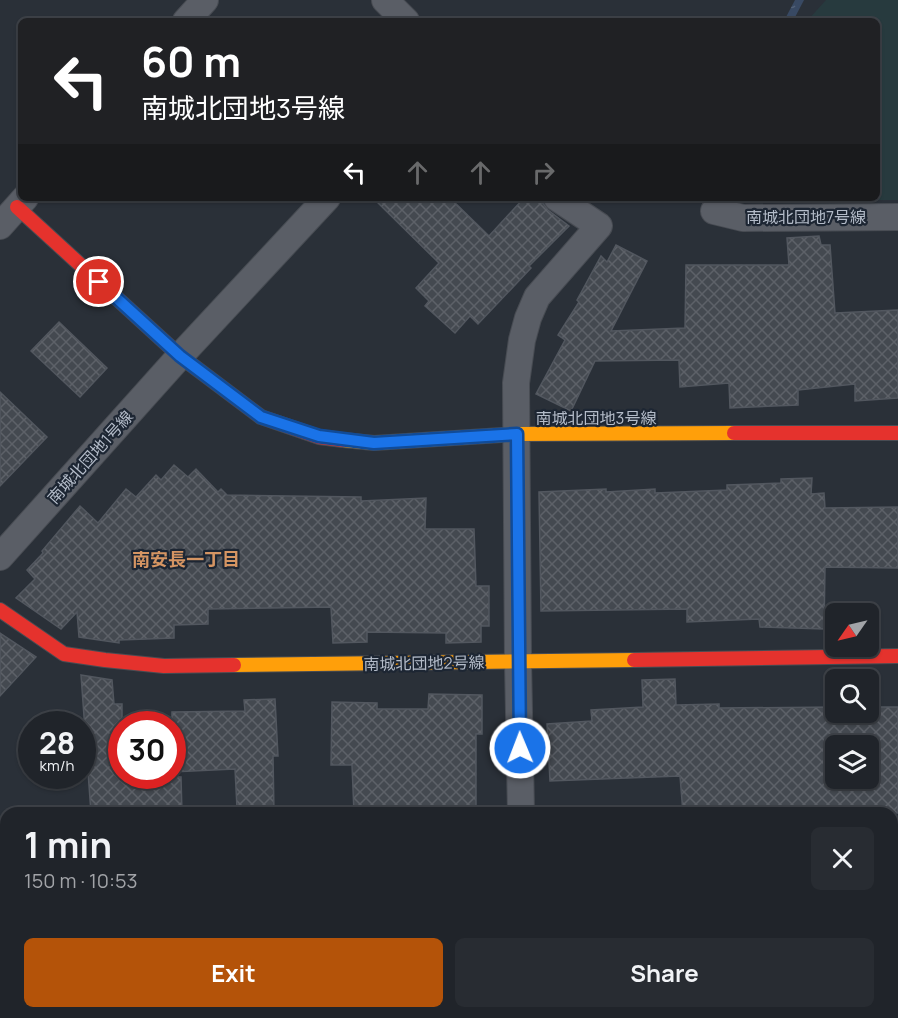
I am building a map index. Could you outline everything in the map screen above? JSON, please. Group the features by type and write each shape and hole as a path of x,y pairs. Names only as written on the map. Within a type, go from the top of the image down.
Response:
{"street":[{"path":"189,18 205,0"},
{"path":"385,0 403,18"},
{"name":"南城北団地1号線","path":"0,557 180,356 324,201"},
{"path":"521,807 516,383 518,361 528,318 537,297 599,226 562,201"},
{"name":"南城北団地3号線","path":"14,210 180,356 261,417 319,436 374,443 517,434 898,433"},
{"name":"南城北団地7号線","path":"714,211 743,218 898,217"},
{"name":"南城北団地2号線","path":"0,610 64,654 164,666 898,656"}],"green space":[{"path":"826,0 898,0 898,200 880,200 880,18 810,18"}],"water":[{"path":"795,0 804,0 795,18 786,18"}],"building":[{"path":"376,201 453,201 489,236 521,201 541,201 548,210 569,226 529,266 531,268 478,324 470,316 455,333 425,306 429,301 416,288 439,263"},
{"path":"819,236 821,245 830,245 835,313 898,310 898,398 855,401 855,384 798,390 798,405 730,408 729,383 680,387 679,360 595,361 571,411 536,394 565,340 558,335 579,302 577,300 601,256 607,262 616,245 647,261 611,331 685,328 686,265 789,265 787,238"},
{"path":"59,322 107,368 80,397 31,351"},
{"path":"0,392 47,437 0,486"},
{"path":"174,465 188,477 196,469 218,492 221,489 227,495 361,497 361,501 426,498 425,529 474,529 476,586 489,586 489,626 481,626 481,642 446,643 446,633 367,632 367,642 333,643 331,607 208,609 208,624 174,625 174,638 119,640 119,643 79,637 77,612 61,629 16,598 35,579 27,570 80,506 98,523 126,489 136,497 156,475 161,480"},
{"path":"812,478 811,494 824,493 825,508 898,507 898,568 825,567 824,629 760,627 759,619 687,622 687,609 541,611 539,492 606,489 606,492 655,489 655,493 727,490 727,485 781,483 781,479"},
{"path":"0,633 36,657 0,696"},
{"path":"81,675 112,680 114,704 122,704 122,711 108,711 108,789 181,789 182,807 91,807 89,789 96,789 96,711 84,711"},
{"path":"675,679 676,705 719,704 719,708 825,707 825,723 879,723 879,707 898,707 898,807 683,807 680,776 550,781 547,724 592,721 591,710 643,707 642,680"},
{"path":"429,694 482,695 482,734 476,734 476,807 354,807 352,765 331,765 332,702 377,703 377,709 428,709"},
{"path":"275,699 278,756 273,756 274,807 237,807 235,769 186,771 186,712 245,711 244,700"}],"traffic: slow":[{"path":"343,440 374,443 517,434 734,433"},
{"path":"234,665 634,660"}],"traffic: jam":[{"path":"17,207 180,356 261,417 319,437 343,440"},
{"path":"734,433 898,433"},
{"path":"0,610 64,654 164,666 234,665"},
{"path":"634,660 898,656"}],"district":[{"name":"南安長一丁目","path":"186,560"}],"route":[{"path":"99,282 180,356 261,417 319,436 374,443 517,434 520,748"}]}
